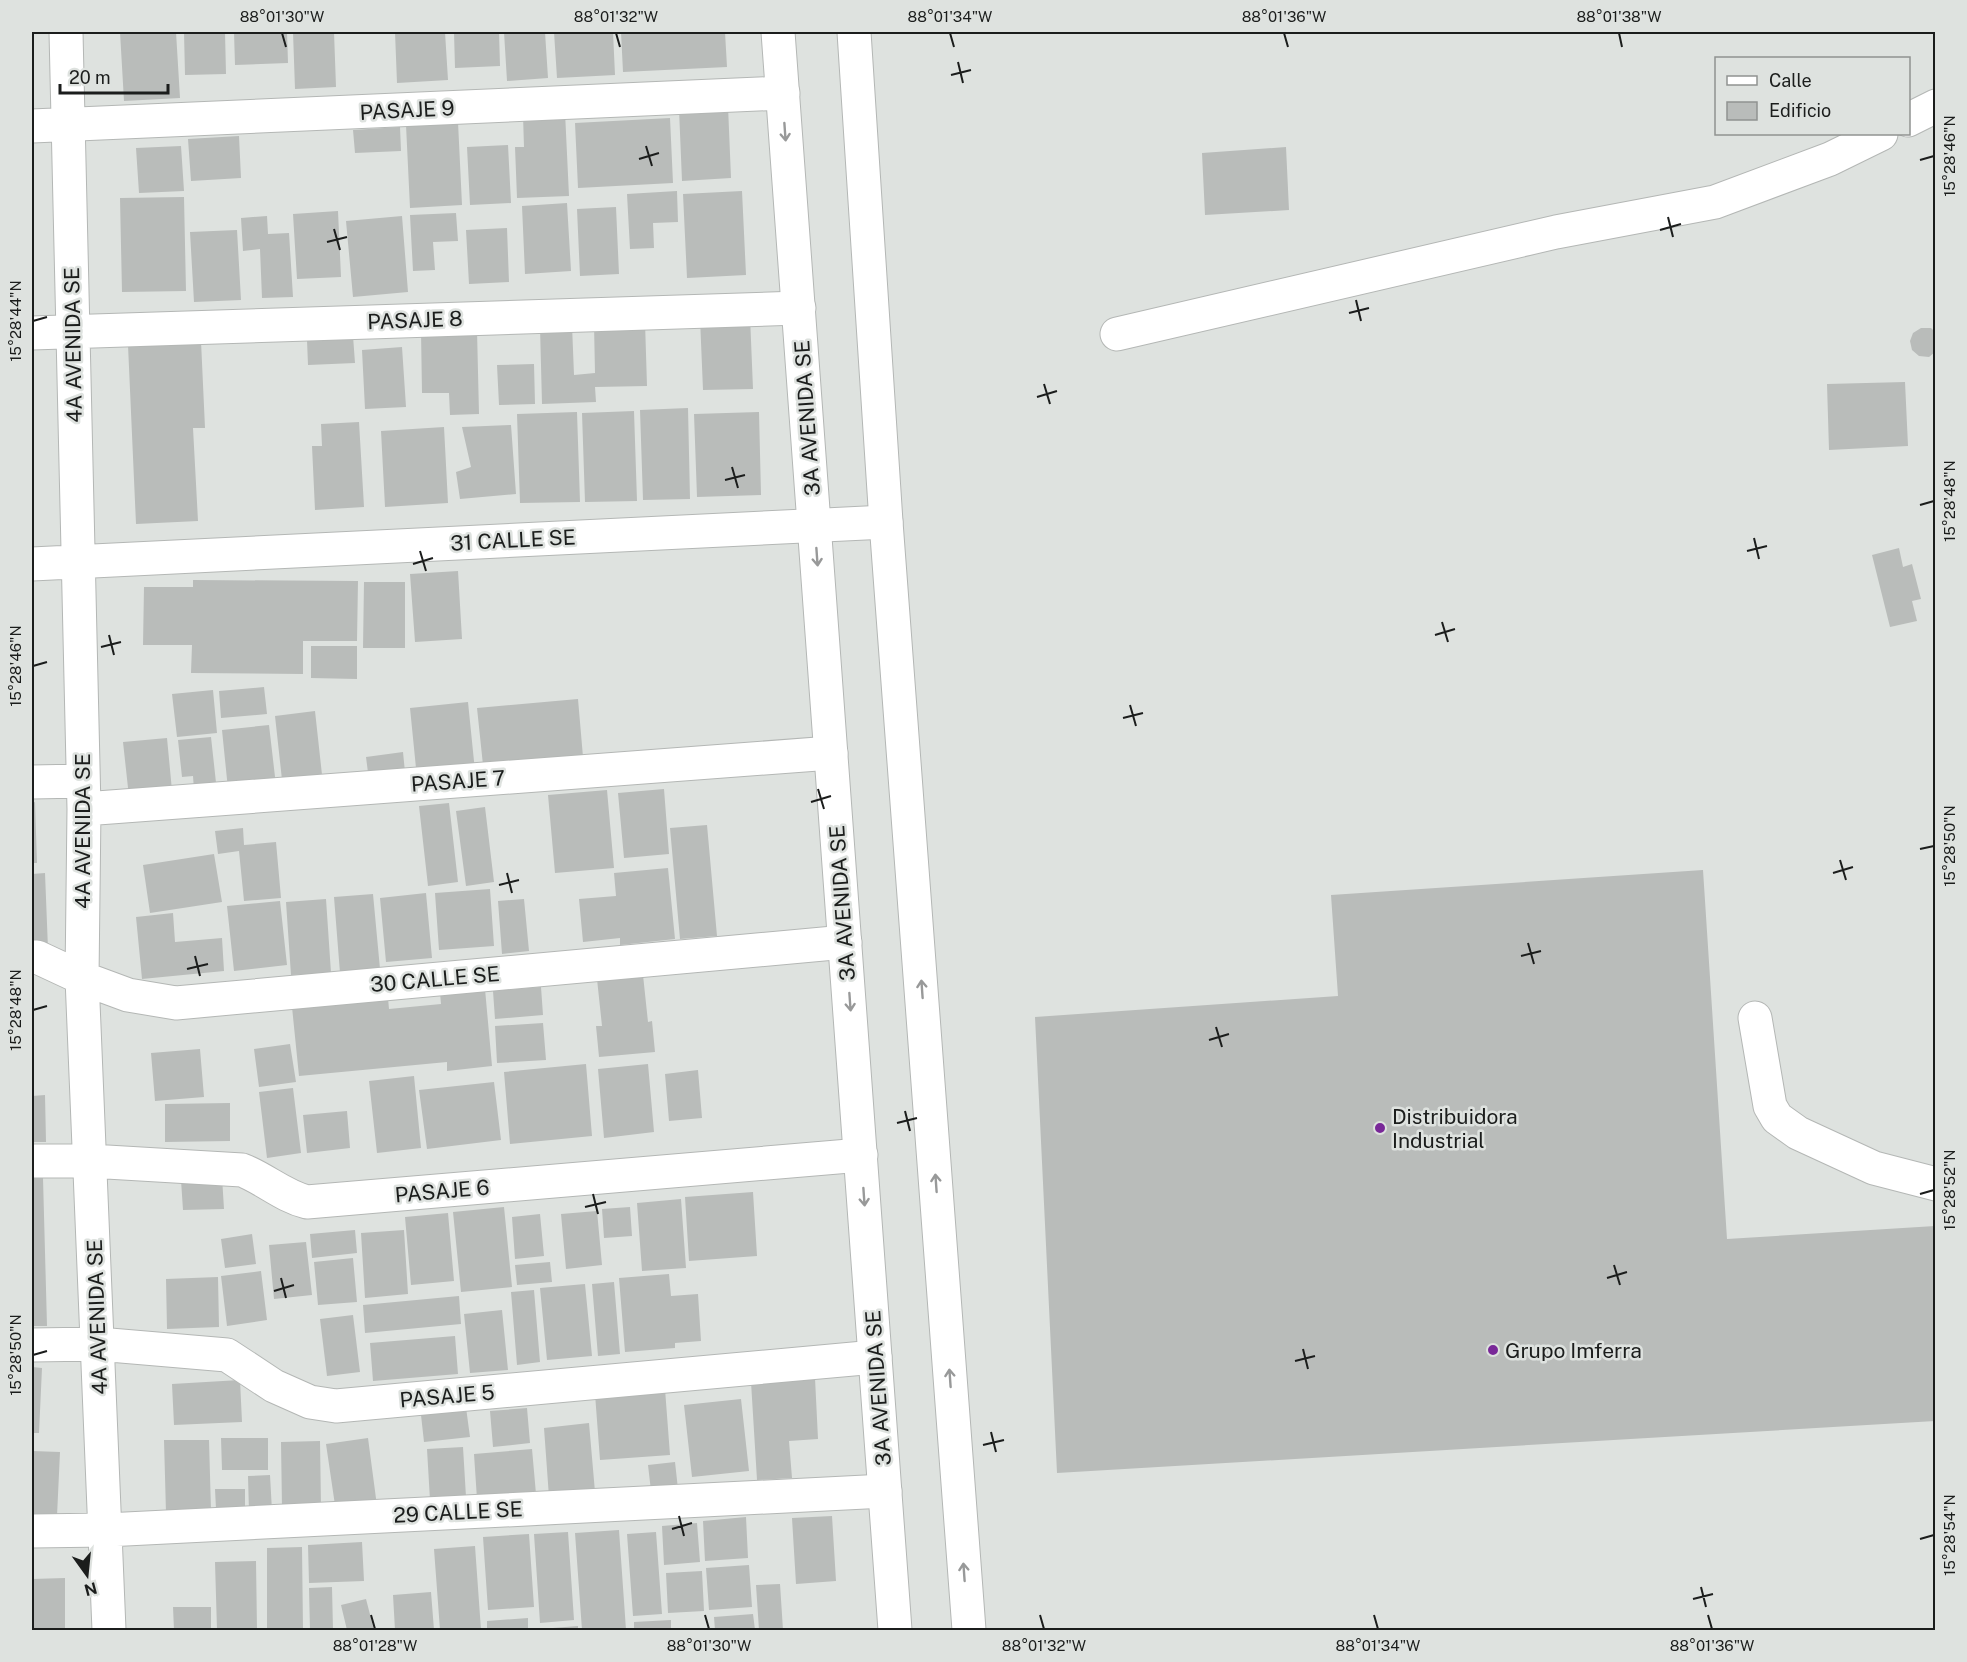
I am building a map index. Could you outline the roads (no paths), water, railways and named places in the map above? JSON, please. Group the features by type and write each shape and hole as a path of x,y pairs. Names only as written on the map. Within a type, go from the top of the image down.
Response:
{"street":[{"name":"4A AVENIDA SE","path":"66,32 83,795 82,978 109,1630"},
{"name":"3A AVENIDA SE","path":"778,32 896,1630"},
{"path":"854,32 886,522 969,1630"},
{"name":"PASAJE 9","path":"32,126 783,93"},
{"path":"1910,119 1935,106"},
{"path":"1117,334 1556,232 1715,202 1830,159 1879,135"},
{"name":"PASAJE 8","path":"32,333 799,308"},
{"name":"31 CALLE SE","path":"32,564 886,522"},
{"name":"PASAJE 7","path":"32,782 83,795 831,753"},
{"name":"30 CALLE SE","path":"32,957 37,957 82,978 128,995 176,1003 845,942"},
{"path":"1755,1018 1770,1106 1777,1118 1798,1133 1874,1168 1935,1184"},
{"name":"PASAJE 6","path":"32,1161 90,1161 242,1170 255,1175 291,1198 307,1202 861,1155"},
{"name":"PASAJE 5","path":"32,1345 98,1344 227,1355 274,1386 310,1402 336,1406 875,1357"},
{"name":"29 CALLE SE","path":"32,1531 106,1530 885,1491"}],"place":[{"name":"Distribuidora Industrial","path":"1380,1128"},
{"name":"Grupo Imferra","path":"1493,1350"}]}
